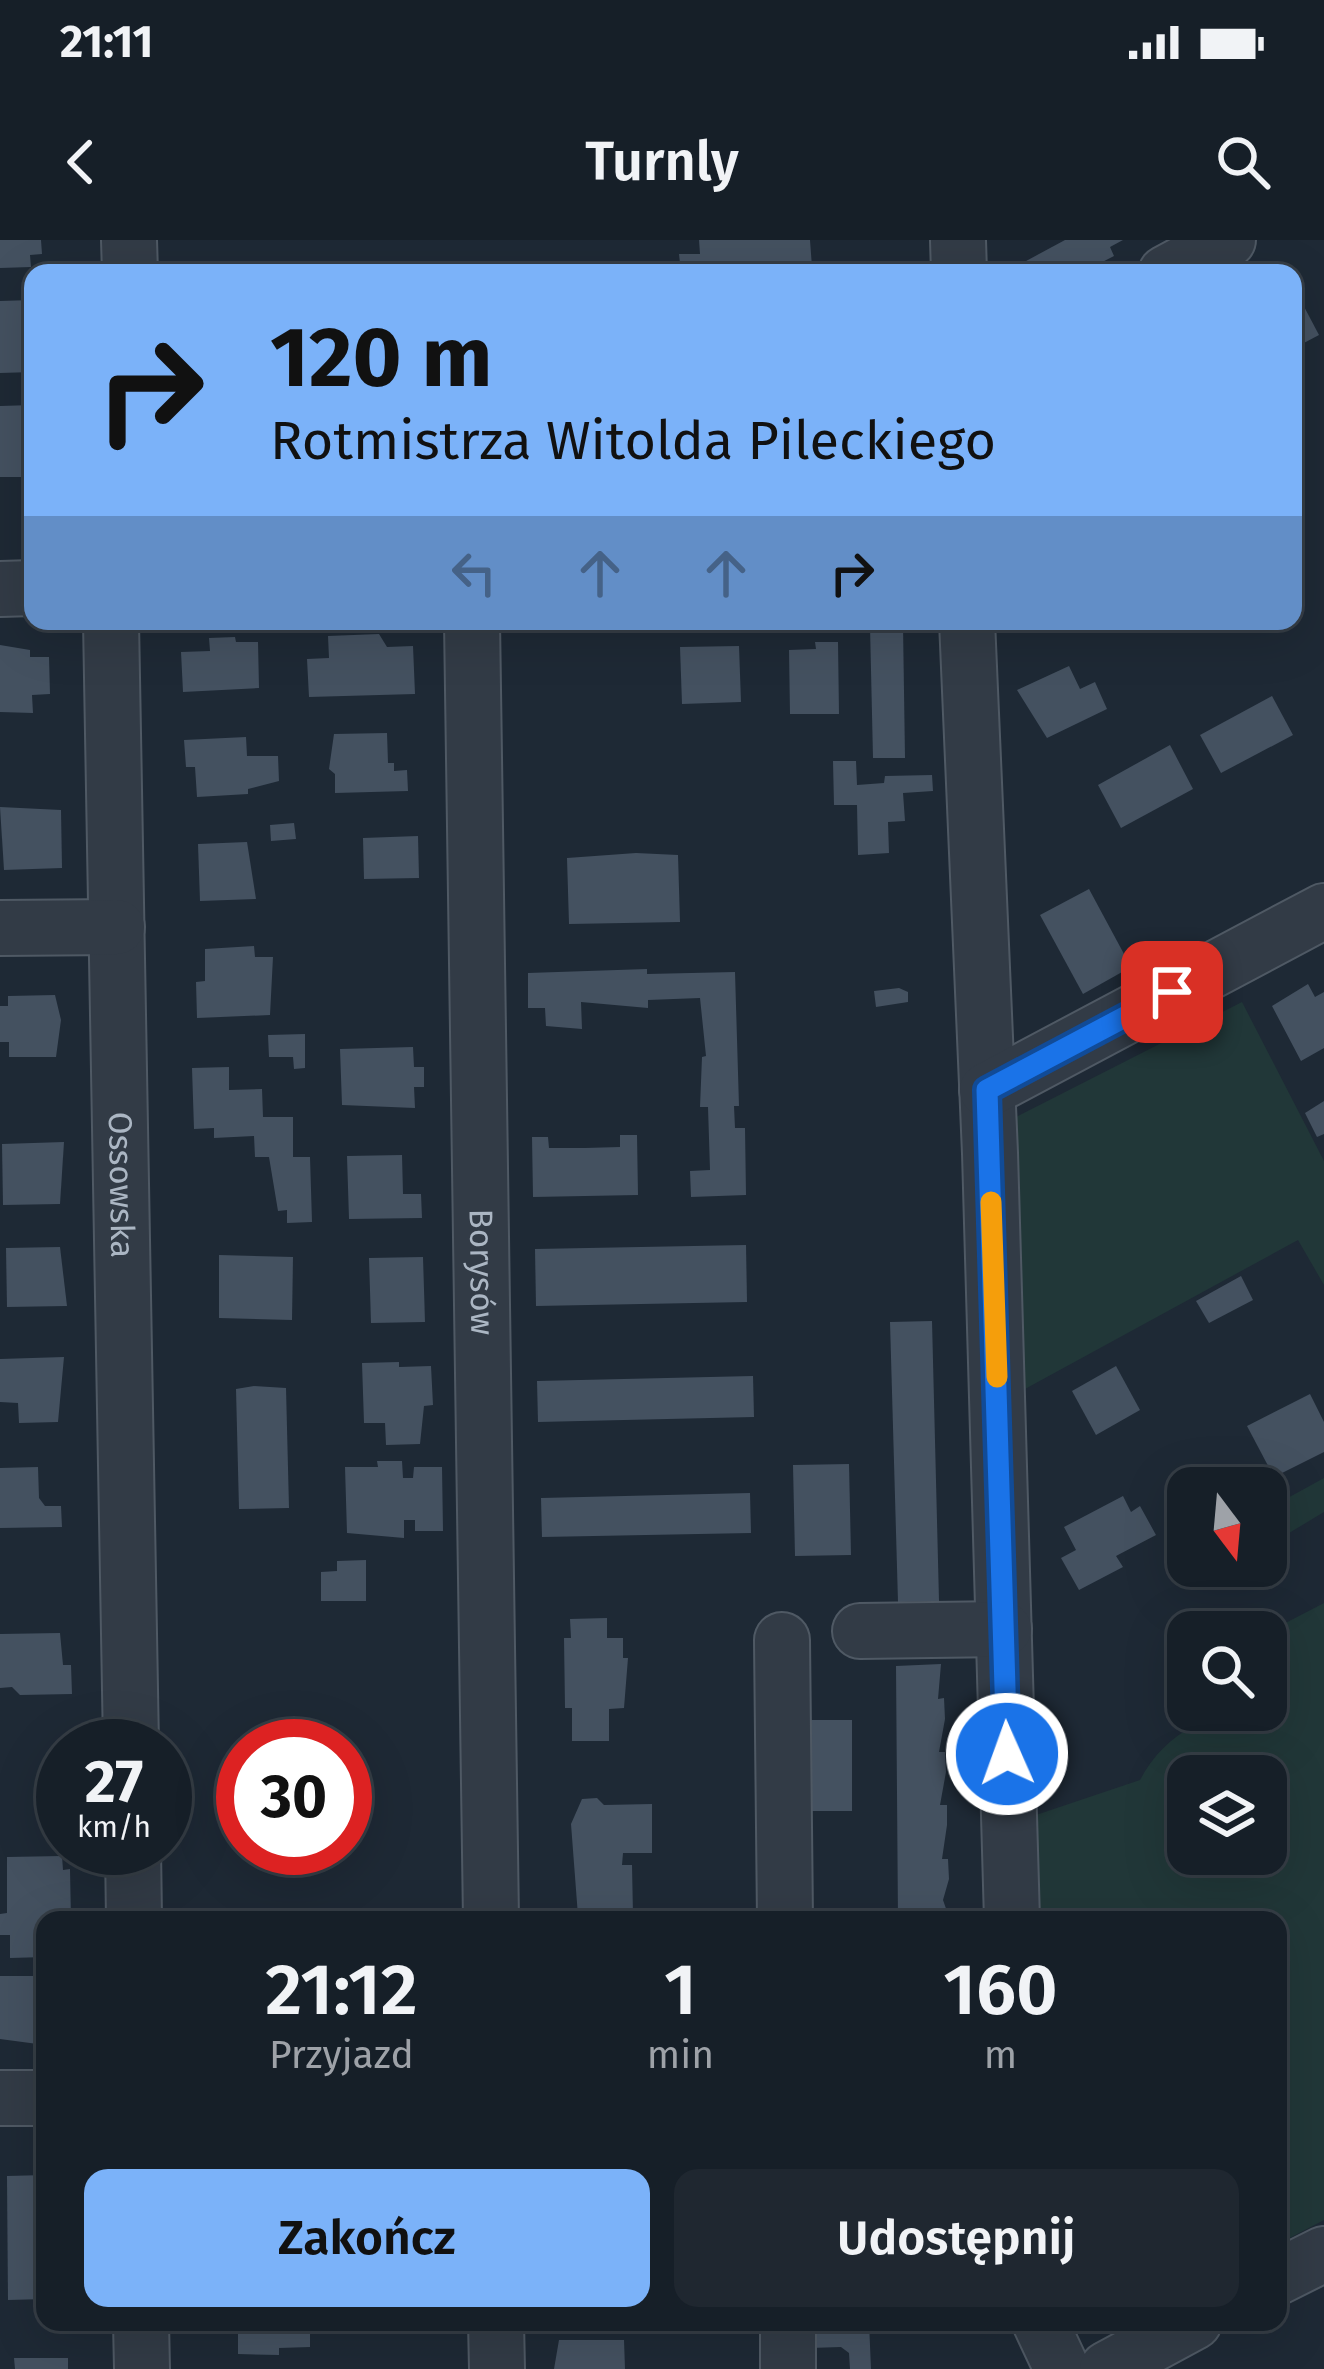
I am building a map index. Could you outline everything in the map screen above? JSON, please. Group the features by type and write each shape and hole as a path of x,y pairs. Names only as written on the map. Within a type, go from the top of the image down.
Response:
{"street":[{"path":"1183,264 1228,240"},
{"name":"Ossowska","path":"111,630 131,1719"},
{"name":"Borysów","path":"472,630 491,1911"},
{"path":"967,630 987,1090 1012,1911"},
{"path":"987,1090 1324,911"},
{"path":"0,928 117,927"},
{"path":"860,1631 1004,1629"},
{"path":"782,1640 784,1911"},
{"path":"133,1875 134,1911"},
{"path":"0,2098 36,2098"},
{"path":"1287,2272 1324,2254"},
{"path":"141,2331 142,2369"},
{"path":"496,2331 497,2369"},
{"path":"788,2331 788,2369"},
{"path":"1044,2331 1062,2369"},
{"path":"1107,2369 1177,2331"}],"green space":[{"path":"1242,1002 1324,1161 1324,1285 1298,1240 1025,1389 1012,1119"},
{"path":"1324,1478 1324,1512 1287,1534 1287,1498"},
{"path":"1324,1603 1324,2220 1287,2239 1287,1911 1038,1911 1033,1816 1140,1780 1185,1731 1287,1731 1287,1622"}],"building":[{"path":"0,240 41,240 42,254 30,255 31,264 0,268"},
{"path":"699,240 810,240 812,264 680,264 679,254 700,254"},
{"path":"1065,240 1123,240 1110,247 1114,256 1098,264 1020,264"},
{"path":"24,300 24,372 0,373 0,301"},
{"path":"1302,303 1319,335 1302,344"},
{"path":"24,405 24,477 0,477 0,406"},
{"path":"870,630 903,630 905,758 873,758"},
{"path":"379,634 387,647 413,646 415,694 309,697 307,659 329,658 328,636"},
{"path":"235,637 236,642 258,642 259,688 183,692 181,652 210,651 209,638"},
{"path":"815,642 838,642 839,714 790,714 789,650 816,649"},
{"path":"0,645 30,650 30,657 49,657 50,694 32,695 33,713 0,712"},
{"path":"739,646 741,702 682,704 680,647"},
{"path":"1069,666 1080,689 1095,682 1107,709 1047,738 1017,690"},
{"path":"1272,696 1293,735 1221,773 1200,735"},
{"path":"387,733 388,763 394,763 394,771 407,770 408,791 335,793 335,774 329,769 334,734"},
{"path":"246,737 247,756 278,756 279,781 248,789 248,794 197,797 195,767 186,767 184,740"},
{"path":"1170,745 1193,789 1121,828 1098,785"},
{"path":"833,761 856,761 857,785 884,783 885,776 932,775 933,791 903,793 905,821 888,822 889,853 858,855 857,805 834,805"},
{"path":"0,807 61,810 62,868 4,870"},
{"path":"294,823 296,839 271,841 270,825"},
{"path":"418,836 419,878 364,879 363,838"},
{"path":"247,842 256,899 200,901 198,844"},
{"path":"678,855 680,922 569,924 567,858"},
{"path":"1089,889 1131,967 1083,994 1040,915"},
{"path":"254,946 255,957 273,957 270,1015 197,1018 196,982 205,981 205,949"},
{"path":"647,969 647,974 735,972 739,1106 734,1106 735,1128 745,1128 746,1195 691,1197 690,1171 710,1170 708,1107 700,1107 702,1057 706,1056 700,998 648,1000 648,1008 581,1002 582,1029 546,1026 545,1008 528,1008 528,973"},
{"path":"1308,984 1315,997 1324,992 1324,1048 1301,1061 1272,1006"},
{"path":"899,988 908,992 908,1002 876,1007 874,991"},
{"path":"55,995 61,1020 56,1057 9,1057 9,1042 0,1042 0,1006 8,1006 8,996"},
{"path":"305,1034 305,1068 294,1069 293,1057 269,1057 268,1035"},
{"path":"413,1047 414,1067 424,1067 424,1087 414,1087 415,1108 342,1105 340,1049"},
{"path":"229,1067 229,1090 262,1089 263,1117 293,1117 293,1157 310,1157 312,1222 287,1223 287,1210 278,1211 269,1157 255,1157 254,1136 214,1138 214,1128 194,1129 192,1068"},
{"path":"1324,1101 1324,1134 1317,1137 1305,1113"},
{"path":"620,1135 637,1135 638,1195 533,1197 532,1137 548,1137 549,1148 585,1148 620,1147"},
{"path":"64,1142 60,1204 3,1205 2,1144"},
{"path":"402,1155 403,1194 421,1194 422,1218 349,1219 347,1156"},
{"path":"746,1245 747,1302 536,1306 535,1249"},
{"path":"60,1247 67,1306 7,1307 6,1248"},
{"path":"219,1255 293,1257 292,1320 219,1318"},
{"path":"423,1257 425,1322 371,1323 369,1258"},
{"path":"1241,1276 1253,1300 1209,1323 1196,1301"},
{"path":"932,1321 939,1601 898,1602 890,1322"},
{"path":"64,1357 58,1422 19,1423 18,1403 0,1402 0,1359"},
{"path":"399,1362 399,1367 431,1366 433,1405 424,1406 420,1444 386,1445 385,1423 364,1423 362,1363"},
{"path":"1116,1366 1140,1410 1096,1435 1072,1391"},
{"path":"753,1376 754,1417 538,1422 537,1381"},
{"path":"286,1388 289,1508 239,1509 236,1389"},
{"path":"1310,1394 1324,1422 1324,1452 1287,1470 1269,1467 1247,1426"},
{"path":"377,1461 402,1461 403,1478 413,1478 414,1467 442,1467 443,1531 415,1531 415,1520 404,1520 404,1538 347,1533 345,1467 378,1467"},
{"path":"849,1464 851,1555 795,1556 793,1465"},
{"path":"38,1467 39,1498 45,1506 61,1506 62,1527 0,1528 0,1468"},
{"path":"750,1493 751,1533 542,1537 541,1498"},
{"path":"1123,1496 1131,1512 1140,1506 1156,1535 1116,1556 1123,1567 1079,1590 1061,1558 1076,1550 1064,1527"},
{"path":"366,1560 366,1601 321,1601 321,1572 337,1571 337,1561"},
{"path":"607,1618 607,1638 623,1638 623,1658 628,1658 624,1708 609,1709 609,1741 572,1741 572,1708 565,1708 564,1638 571,1638 570,1619"},
{"path":"60,1633 63,1665 71,1665 72,1694 20,1695 12,1687 0,1688 0,1634"},
{"path":"941,1664 938,1699 944,1698 945,1719 939,1752 945,1752 946,1772 940,1805 947,1805 942,1859 948,1859 943,1900 947,1911 898,1911 896,1666"},
{"path":"800,1720 852,1720 852,1811 800,1811"},
{"path":"597,1798 604,1805 652,1804 652,1853 623,1853 622,1865 632,1865 633,1911 578,1911 571,1824 582,1799"},
{"path":"36,1856 36,1875 70,1875 71,1911 36,1911 36,1957 10,1958 10,1935 0,1935 0,1914 7,1913 7,1857"},
{"path":"0,1976 36,1976 36,2044 0,2039"},
{"path":"36,2175 36,2299 8,2300 7,2176"},
{"path":"238,2331 310,2331 310,2347 279,2348 279,2355 238,2354"},
{"path":"809,2331 869,2331 871,2369 850,2369 849,2353 841,2347 810,2348"},
{"path":"559,2340 624,2340 625,2369 554,2369"},
{"path":"14,2358 68,2358 68,2369 15,2369"}],"slow traffic":[{"path":"991,1202 997,1377"}],"route":[{"path":"1007,1754 987,1090 1172,992"}]}
